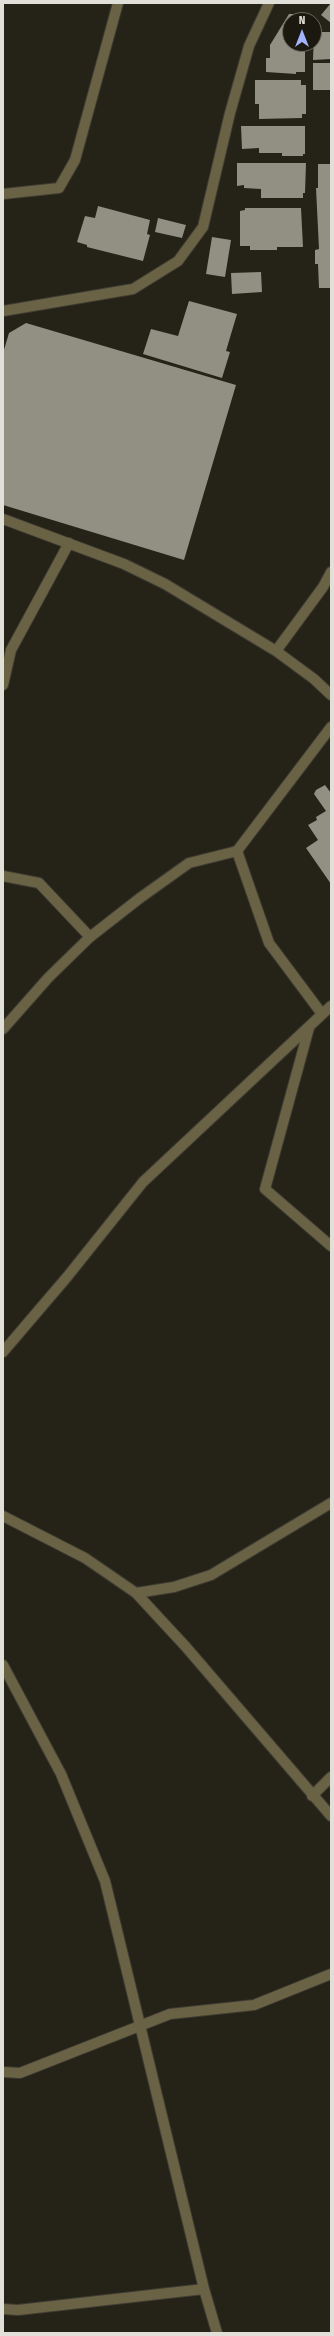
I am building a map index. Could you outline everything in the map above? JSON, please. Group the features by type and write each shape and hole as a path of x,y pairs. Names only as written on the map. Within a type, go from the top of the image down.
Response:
{"street":[{"path":"3,194 59,188 75,160 118,3"},
{"path":"3,311 133,289 178,261 203,227 230,112 248,46 270,3"},
{"path":"3,518 124,564 165,584 276,651 331,695"},
{"path":"3,685 11,650 69,543"},
{"path":"276,651 331,572"},
{"path":"3,1029 48,978 90,937 189,863 237,851 331,727"},
{"path":"237,851 269,944 322,1014"},
{"path":"3,876 39,882 90,937"},
{"path":"3,1352 67,1277 143,1182 331,1006"},
{"path":"309,1028 265,1189 331,1246"},
{"path":"136,1593 174,1587 211,1575 331,1503"},
{"path":"3,1516 85,1558 136,1593 186,1647 312,1796 331,1816"},
{"path":"3,1665 61,1774 105,1881 204,2289 217,2333"},
{"path":"312,1796 331,1777"},
{"path":"3,2072 20,2073 141,2027 170,2014 254,2005 331,1974"},
{"path":"3,2309 18,2310 204,2289"}],"building":[{"path":"331,3 331,23 322,16"},
{"path":"282,25 282,52 305,52 305,72 296,72 296,74 266,72 266,58 270,58 270,45"},
{"path":"322,32 331,32 331,59 313,60 313,52 322,52"},
{"path":"313,63 331,63 331,90 313,90"},
{"path":"255,80 301,80 301,85 306,85 306,114 302,114 302,118 259,119 259,104 255,104"},
{"path":"241,126 305,126 305,154 303,154 303,156 282,156 282,153 259,153 259,148 242,149"},
{"path":"237,163 306,163 305,193 303,193 303,198 261,198 261,189 244,188 244,185 237,186"},
{"path":"318,164 331,164 331,288 319,288 318,264 315,264 315,250 319,249 316,188 318,188"},
{"path":"98,206 150,220 147,234 150,235 143,261 87,247 87,245 77,242 85,216 95,218"},
{"path":"245,208 301,208 303,247 277,247 277,250 250,250 250,246 240,246 240,211 245,210"},
{"path":"158,218 186,225 182,238 155,232"},
{"path":"212,237 231,240 225,277 206,274"},
{"path":"261,272 262,292 232,294 231,273"},
{"path":"189,301 237,314 226,351 230,352 222,378 143,354 151,329 178,336"},
{"path":"26,323 236,385 184,560 3,505 3,353 9,333"},
{"path":"325,785 331,793 331,884 306,848 318,840 308,825 317,820 316,817 326,811 314,794 316,790"}]}
